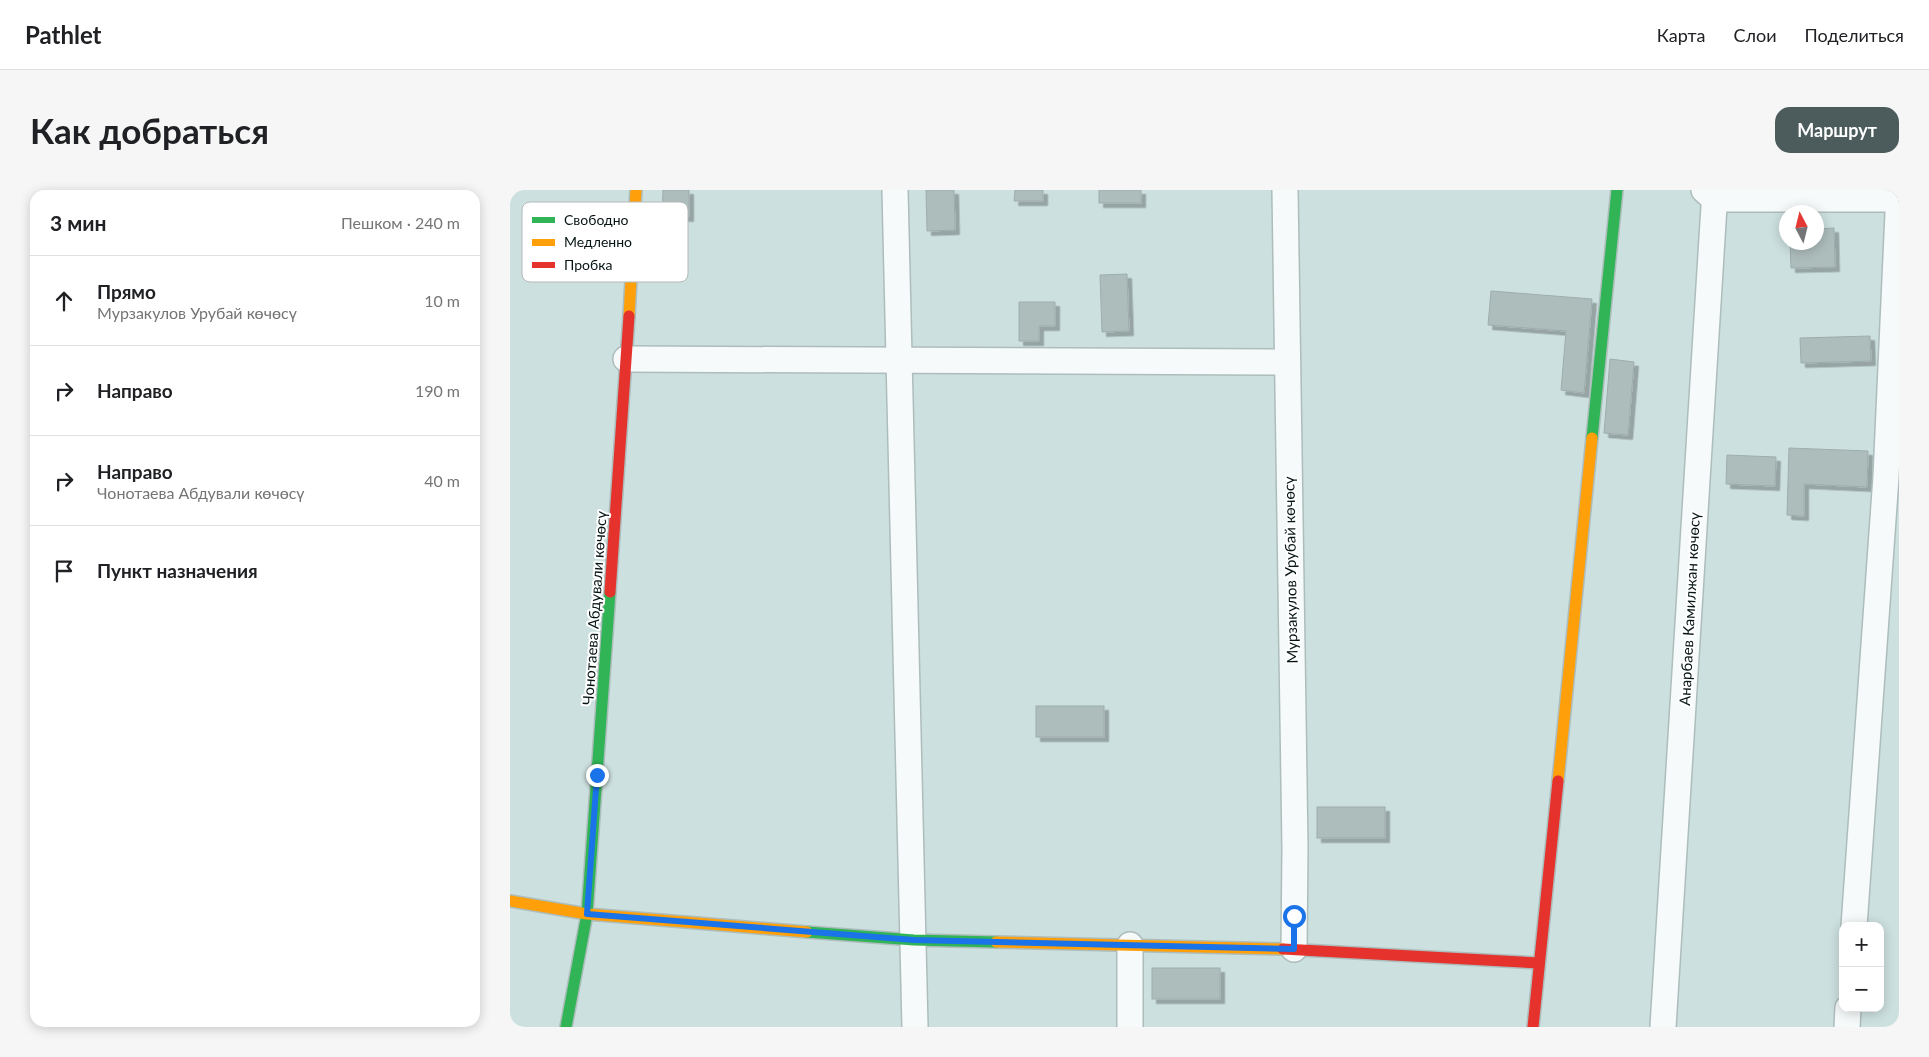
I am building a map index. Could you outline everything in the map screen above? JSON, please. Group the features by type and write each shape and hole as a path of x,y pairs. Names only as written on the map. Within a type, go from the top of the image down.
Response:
{"street":[{"path":"895,190 915,1027"},
{"name":"Мурзакулов Урубай көчөсү","path":"1286,190 1295,838 1294,949"},
{"path":"1533,1027 1618,190"},
{"path":"1854,922 1893,475 1899,191"},
{"path":"1711,193 1899,199"},
{"name":"Анарбаев Камилжан көчөсү","path":"1663,1027 1711,193"},
{"name":"Чонотаева Абдували көчөсү","path":"566,1027 587,914 631,282"},
{"path":"626,360 1287,362"},
{"path":"510,902 587,914 914,940 1294,949 1539,963"},
{"path":"1130,945 1130,1027"},
{"path":"1846,1027 1848,1012"}],"building":[{"path":"663,190 689,190 689,217 688,202 663,202"},
{"path":"926,190 954,190 955,230 927,231"},
{"path":"1015,190 1043,190 1043,201 1014,201"},
{"path":"1099,190 1141,190 1141,203 1099,203"},
{"path":"1834,228 1835,267 1791,268 1790,250 1824,250 1824,229"},
{"path":"1127,274 1129,331 1102,332 1100,275"},
{"path":"1491,291 1592,299 1584,393 1561,390 1566,331 1488,325"},
{"path":"1019,302 1055,302 1055,326 1039,326 1039,341 1019,341"},
{"path":"1870,336 1871,361 1801,363 1800,338"},
{"path":"1610,359 1634,362 1628,435 1604,433"},
{"path":"1789,448 1868,451 1867,487 1804,484 1804,516 1787,515"},
{"path":"1727,455 1776,457 1775,486 1726,484"},
{"path":"1036,706 1104,706 1104,737 1036,737"},
{"path":"1317,807 1385,807 1385,838 1317,838"},
{"path":"1152,968 1220,968 1220,999 1152,999"}],"traffic: fast":[{"path":"1592,438 1617,190"},
{"path":"566,1027 587,914 610,592"},
{"path":"807,932 914,940 996,942"}],"traffic: slow":[{"path":"635,202 636,190"},
{"path":"629,316 631,282"},
{"path":"1558,781 1592,438"},
{"path":"510,901 587,914 807,932"},
{"path":"996,942 1283,949"}],"traffic: jam":[{"path":"610,592 629,316"},
{"path":"1533,1027 1558,781"},
{"path":"1283,949 1539,963"}],"route":[{"path":"597,775 587,914 914,940 1294,949 1294,916"}]}
